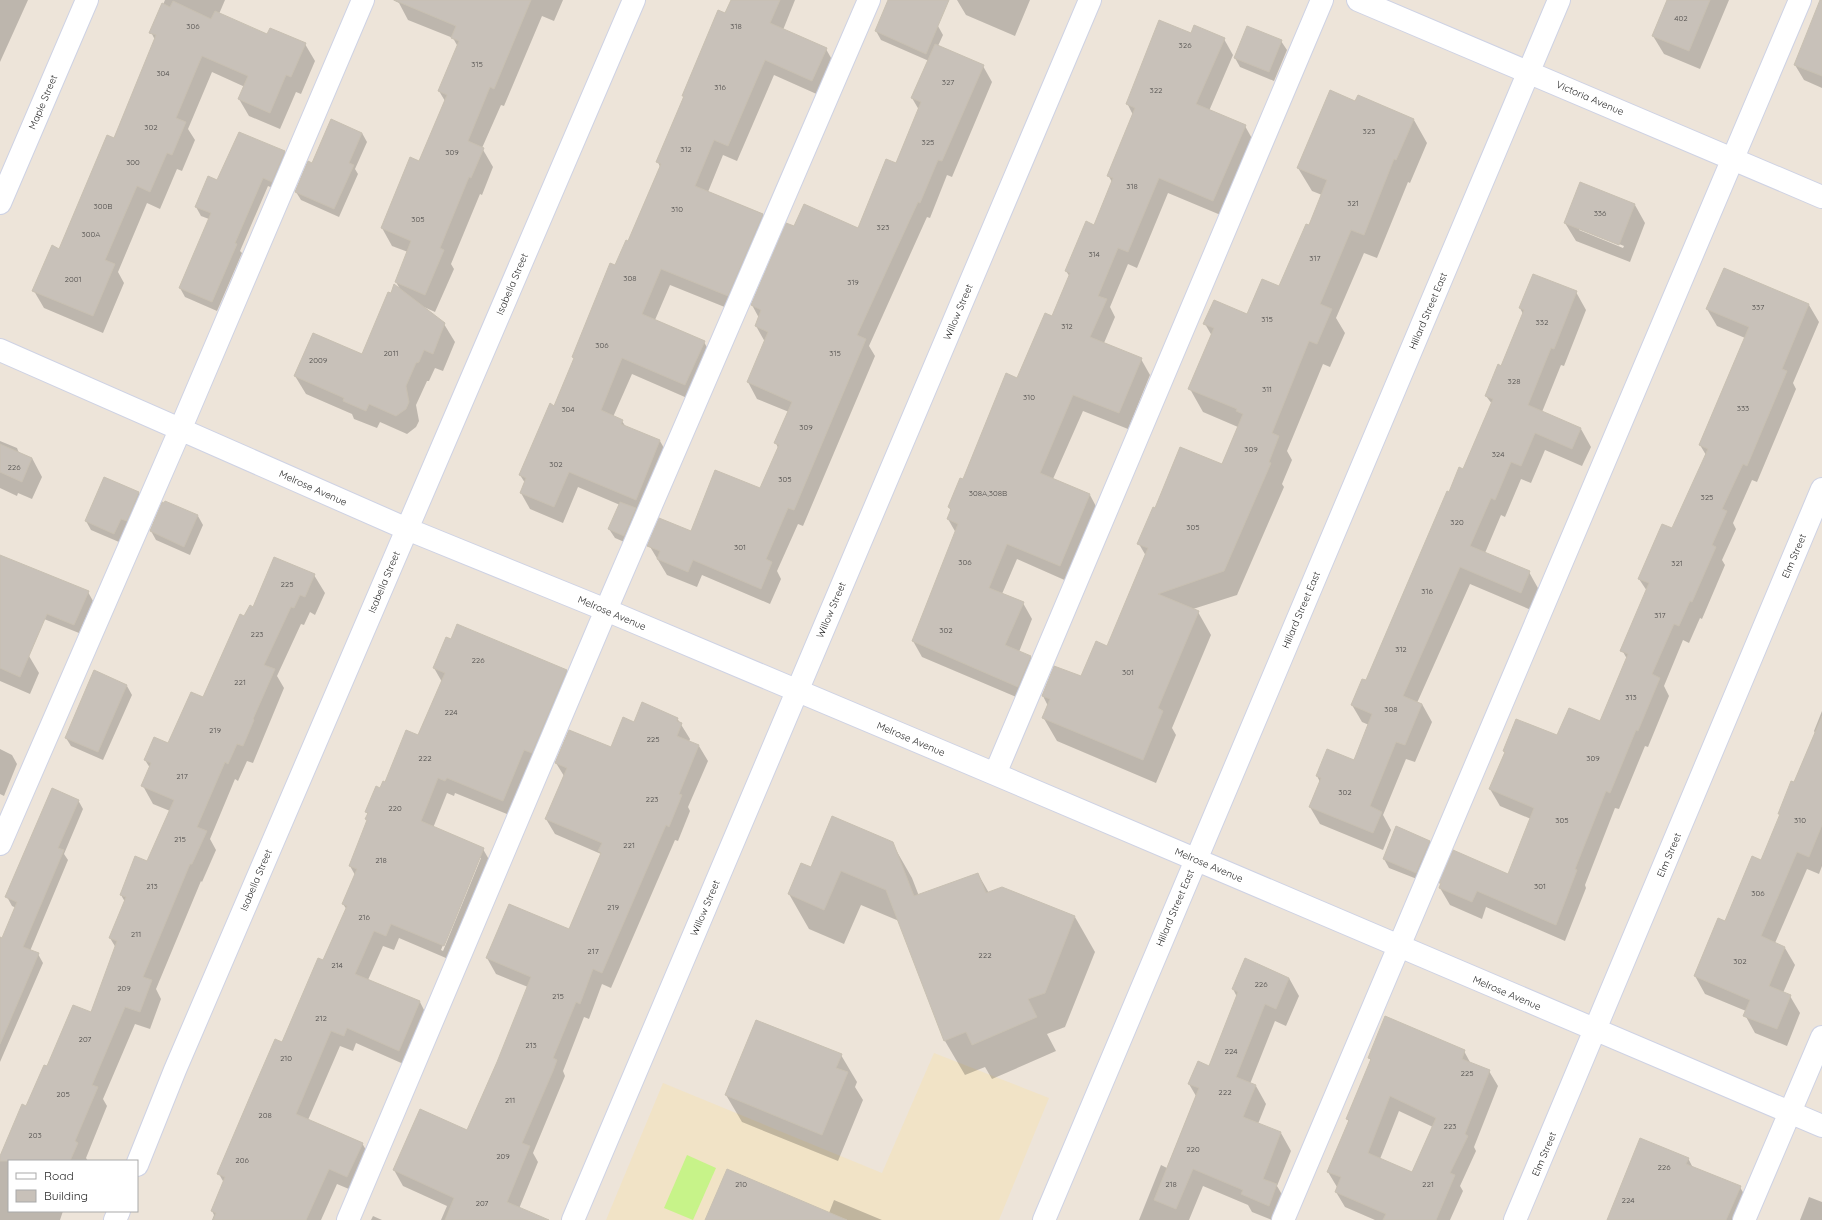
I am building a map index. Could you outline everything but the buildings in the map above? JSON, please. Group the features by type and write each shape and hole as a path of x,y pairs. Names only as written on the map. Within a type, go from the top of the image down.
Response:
{"street":[{"name":"Maple Street","path":"0,203 87,0"},
{"path":"0,844 180,430 363,0"},
{"name":"Isabella Street","path":"138,1162 175,1070 634,0"},
{"path":"348,1220 606,610 869,0"},
{"name":"Willow Street","path":"573,1220 1090,0"},
{"path":"994,774 1322,0"},
{"name":"Victoria Avenue","path":"1358,0 1822,197"},
{"name":"Hillard Street East","path":"1044,1220 1559,0"},
{"path":"1283,1220 1800,0"},
{"name":"Melrose Avenue","path":"0,350 407,529 606,610 796,692 1196,859 1399,948 1822,1126"},
{"name":"Elm Street","path":"1515,1220 1596,1031 1822,489"},
{"path":"1744,1220 1822,1037"}],"shaded area":[{"path":"934,1053 1049,1098 999,1220 606,1220 663,1083 882,1173"}],"green space":[{"path":"687,1155 716,1168 693,1220 664,1208"}]}
